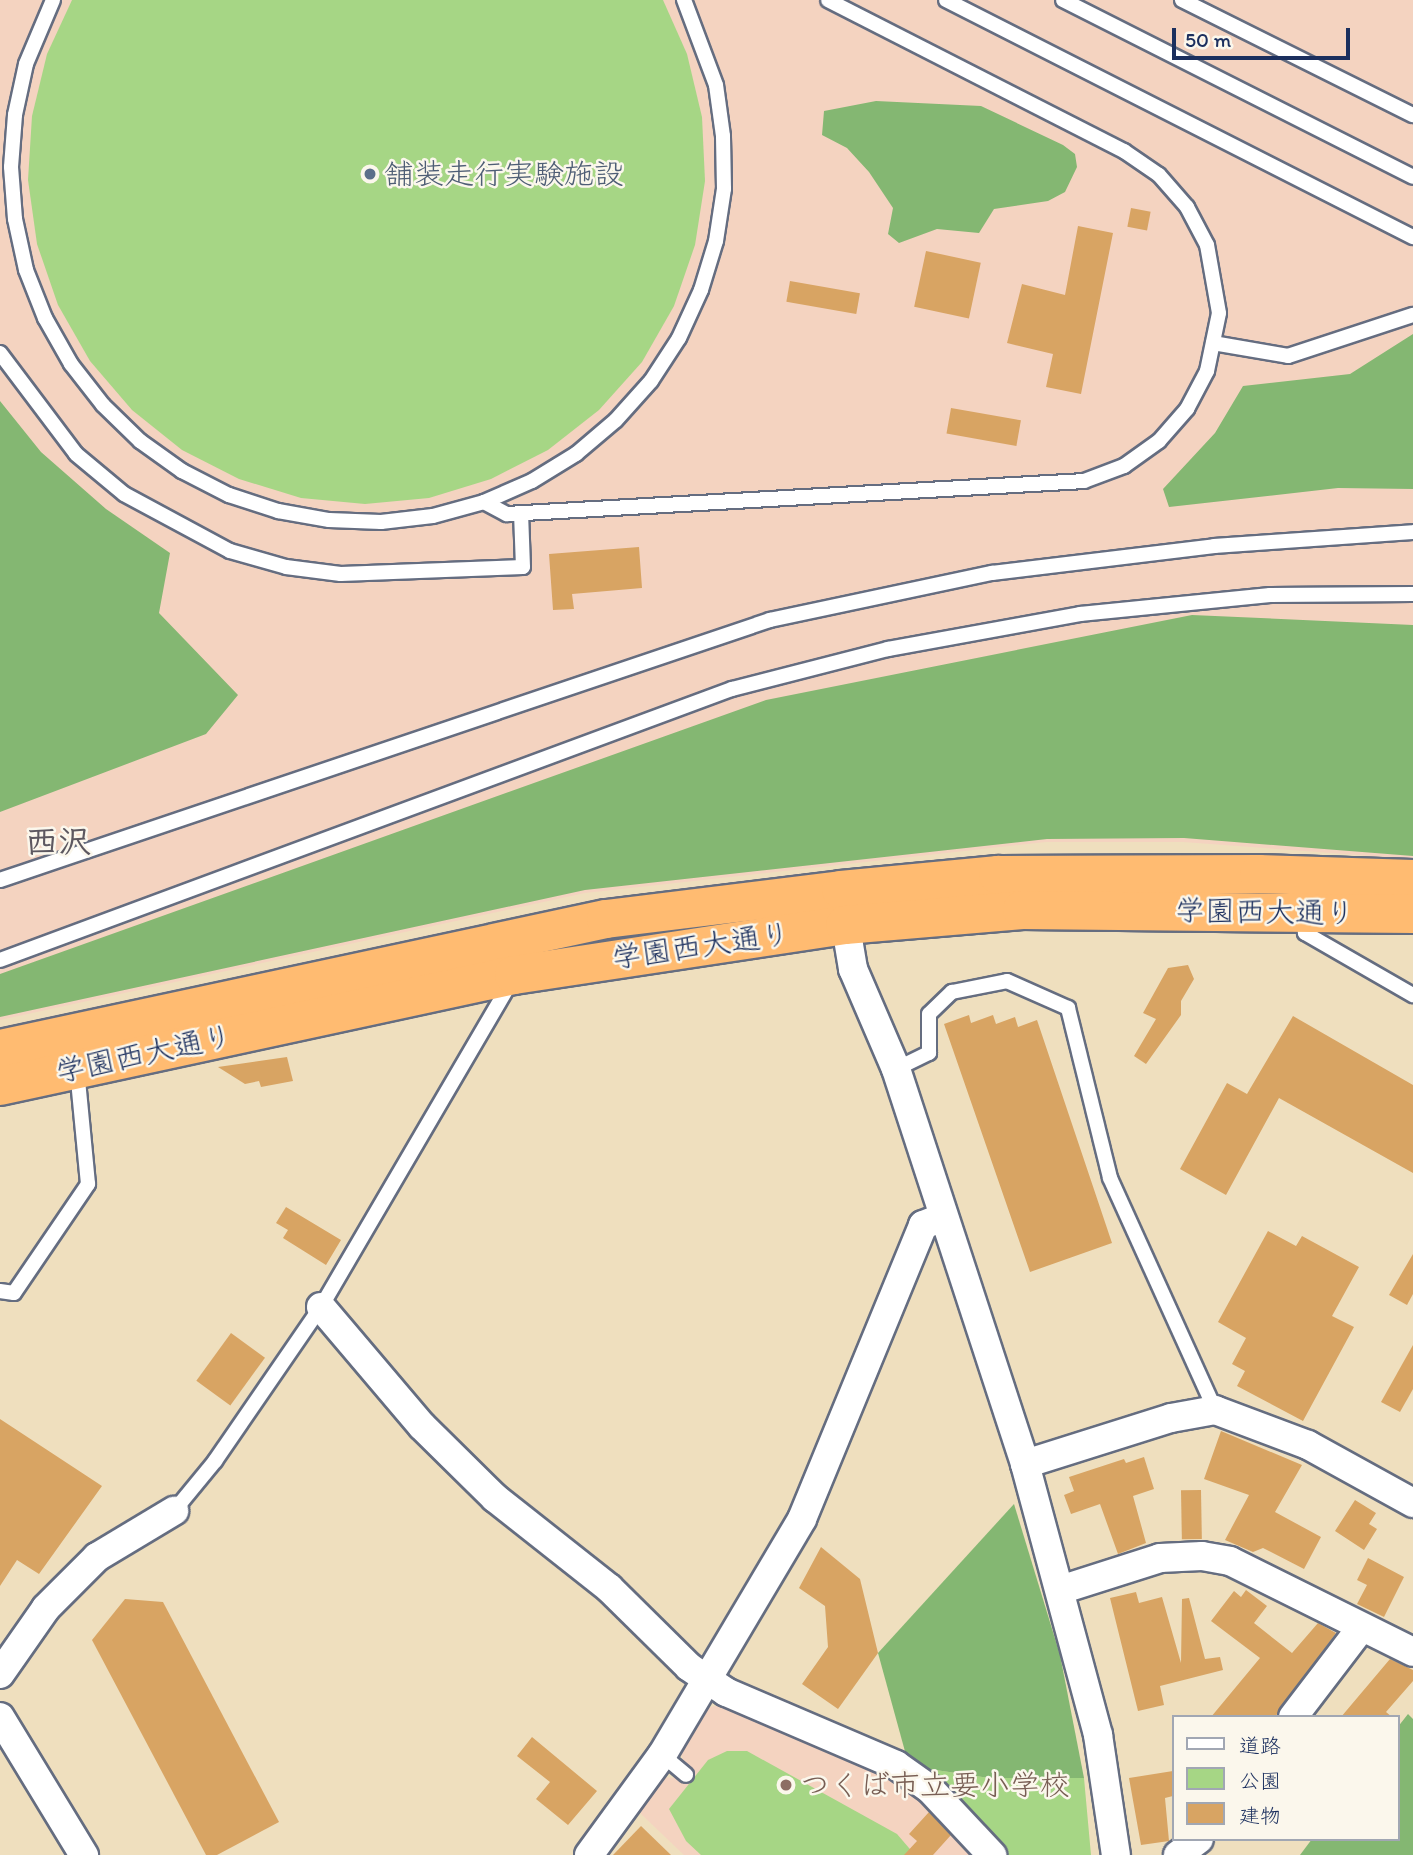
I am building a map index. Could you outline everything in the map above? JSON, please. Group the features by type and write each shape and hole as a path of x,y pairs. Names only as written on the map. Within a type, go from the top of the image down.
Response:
{"highway":[{"name":"学園西大通り","path":"0,1086 514,975 998,875 1413,879"},
{"name":"学園西大通り","path":"0,1049 606,919 843,908 1413,914"}],"street":[{"path":"843,908 853,969 896,1069 941,1218 1025,1464 1098,1735 1116,1855"},
{"path":"589,1855 708,1680 802,1519 923,1225 941,1218"},
{"path":"321,1307 422,1426 477,1480 609,1588 708,1680 895,1765 930,1789 992,1855"},
{"path":"1025,1464 1171,1418 1215,1410 1308,1445 1413,1503"},
{"path":"0,1674 46,1608 97,1558 174,1511"},
{"path":"1060,1590 1160,1558 1202,1556 1230,1561 1413,1652"},
{"path":"1295,1715 1361,1628"},
{"path":"0,1717 84,1855"},
{"path":"1178,1855 1196,1841"}],"lane":[{"path":"53,0 26,64 15,115 11,167 15,219 26,270 45,318 71,364 103,405 140,441 182,471 229,495 278,511 330,520 382,522 433,516 484,502 531,481 576,454 616,420 650,381 679,338 701,290 716,241 724,189 723,136 716,85 684,0"},
{"path":"484,502 507,514 1084,481 1124,466 1159,441 1187,409 1207,371 1219,313 1207,245 1187,207 1159,175 1124,151 828,0"},
{"path":"946,0 1413,237"},
{"path":"1063,0 1413,177"},
{"path":"1182,0 1413,115"},
{"path":"1213,343 1288,356 1413,315"},
{"path":"1,358 76,454 124,494 230,551 286,567 341,574 523,567 521,513"},
{"path":"0,880 770,620 992,573 1214,546 1413,532"},
{"path":"0,960 732,689 888,649 1080,614 1270,595 1413,594"},
{"path":"1303,911 1305,933 1413,995"},
{"path":"174,1511 215,1461 321,1307 509,991 514,975"},
{"path":"896,1069 929,1053 929,1014 952,992 1007,981 1068,1008 1110,1178 1215,1410"},
{"path":"0,1291 14,1293 88,1184 77,1069"},
{"path":"659,1752 686,1775"}],"shaded area":[{"path":"0,0 1413,0 1413,859 1183,842 1046,842 585,893 0,1020"},
{"name":"つくば市立要小学校","path":"727,1703 894,1773 985,1855 684,1855 639,1812 662,1777 673,1778 684,1764 680,1750 707,1708"}],"green space":[{"path":"72,0 663,0 687,54 702,117 705,181 695,245 674,306 642,362 599,410 548,450 491,479 429,498 365,504 301,498 239,479 182,450 132,410 90,361 58,305 37,244 28,180 32,116 47,54"},
{"path":"876,101 981,106 1063,145 1075,154 1077,167 1065,192 1048,201 994,209 979,233 937,229 899,243 888,234 893,208 869,172 847,148 822,135 824,111"},
{"path":"1413,334 1413,489 1338,488 1169,507 1163,489 1215,433 1243,386 1350,374"},
{"path":"0,401 41,452 106,509 170,553 159,613 238,695 206,734 0,812"},
{"path":"1192,615 1413,625 1413,856 1184,838 1047,839 585,890 0,1017 0,974 766,700"},
{"path":"1014,1504 1060,1655 1084,1778 989,1778 909,1766 878,1653"},
{"path":"1408,1714 1413,1719 1413,1855 1300,1855 1310,1841 1399,1841 1399,1725"},
{"path":"727,1751 747,1751 897,1834 915,1855 701,1855 686,1841 669,1809 708,1760"},
{"path":"909,1766 989,1778 1084,1778 1091,1855 1000,1855"}],"building":[{"path":"1131,208 1151,212 1147,230 1127,227"},
{"path":"1078,226 1113,233 1081,394 1046,387 1053,354 1007,343 1022,284 1065,295"},
{"path":"926,251 981,263 969,318 914,307"},
{"path":"790,281 860,293 856,314 786,302"},
{"path":"951,408 1021,420 1016,446 946,434"},
{"path":"639,547 642,588 572,594 574,609 553,610 549,554"},
{"path":"1188,965 1194,979 1181,1001 1181,1015 1146,1064 1134,1056 1156,1019 1143,1013 1168,968"},
{"path":"969,1015 971,1023 993,1015 996,1024 1015,1017 1018,1027 1037,1020 1112,1243 1030,1272 944,1024"},
{"path":"1293,1016 1413,1085 1413,1173 1279,1098 1226,1195 1180,1169 1227,1083 1247,1094"},
{"path":"287,1057 293,1081 261,1087 259,1081 245,1084 218,1067"},
{"path":"286,1207 341,1240 326,1265 283,1238 288,1230 276,1223"},
{"path":"1268,1231 1296,1246 1302,1236 1359,1267 1332,1316 1354,1327 1303,1421 1237,1386 1245,1371 1232,1364 1246,1338 1218,1322"},
{"path":"1413,1254 1413,1294 1407,1305 1389,1295"},
{"path":"231,1333 265,1358 230,1405 196,1381"},
{"path":"1413,1345 1413,1389 1400,1412 1381,1402"},
{"path":"0,1419 102,1486 39,1574 17,1560 0,1586"},
{"path":"1221,1431 1302,1465 1275,1512 1321,1537 1304,1569 1263,1548 1253,1552 1225,1540 1249,1495 1204,1479"},
{"path":"1144,1457 1154,1489 1133,1496 1146,1543 1118,1554 1100,1504 1071,1514 1064,1495 1074,1491 1069,1477 1124,1459 1126,1463"},
{"path":"1181,1490 1201,1490 1202,1539 1182,1539"},
{"path":"1355,1500 1376,1513 1369,1524 1377,1529 1364,1550 1335,1531"},
{"path":"821,1547 860,1579 878,1653 838,1709 802,1684 828,1647 825,1606 799,1588"},
{"path":"1368,1558 1404,1577 1384,1617 1357,1604 1367,1585 1357,1580"},
{"path":"1246,1590 1267,1606 1254,1623 1292,1653 1318,1623 1336,1633 1276,1715 1213,1715 1260,1658 1211,1621 1234,1591 1241,1597"},
{"path":"1136,1592 1139,1603 1162,1597 1181,1663 1182,1599 1189,1598 1205,1659 1220,1657 1223,1670 1160,1686 1164,1705 1138,1711 1110,1598"},
{"path":"125,1599 163,1602 279,1822 217,1855 206,1855 92,1640"},
{"path":"1390,1659 1413,1670 1413,1681 1386,1712 1390,1715 1343,1715"},
{"path":"532,1737 597,1791 568,1825 536,1799 550,1782 517,1756"},
{"path":"1172,1771 1172,1796 1165,1798 1169,1841 1141,1845 1129,1778"},
{"path":"929,1812 951,1835 933,1855 904,1855 917,1841 909,1834"},
{"path":"641,1826 671,1855 613,1855"}],"place":[{"name":"舗装走行実験施設","path":"370,174"},
{"name":"つくば市立要小学校","path":"786,1785"}],"district":[{"name":"西沢","path":"58,842"}]}
